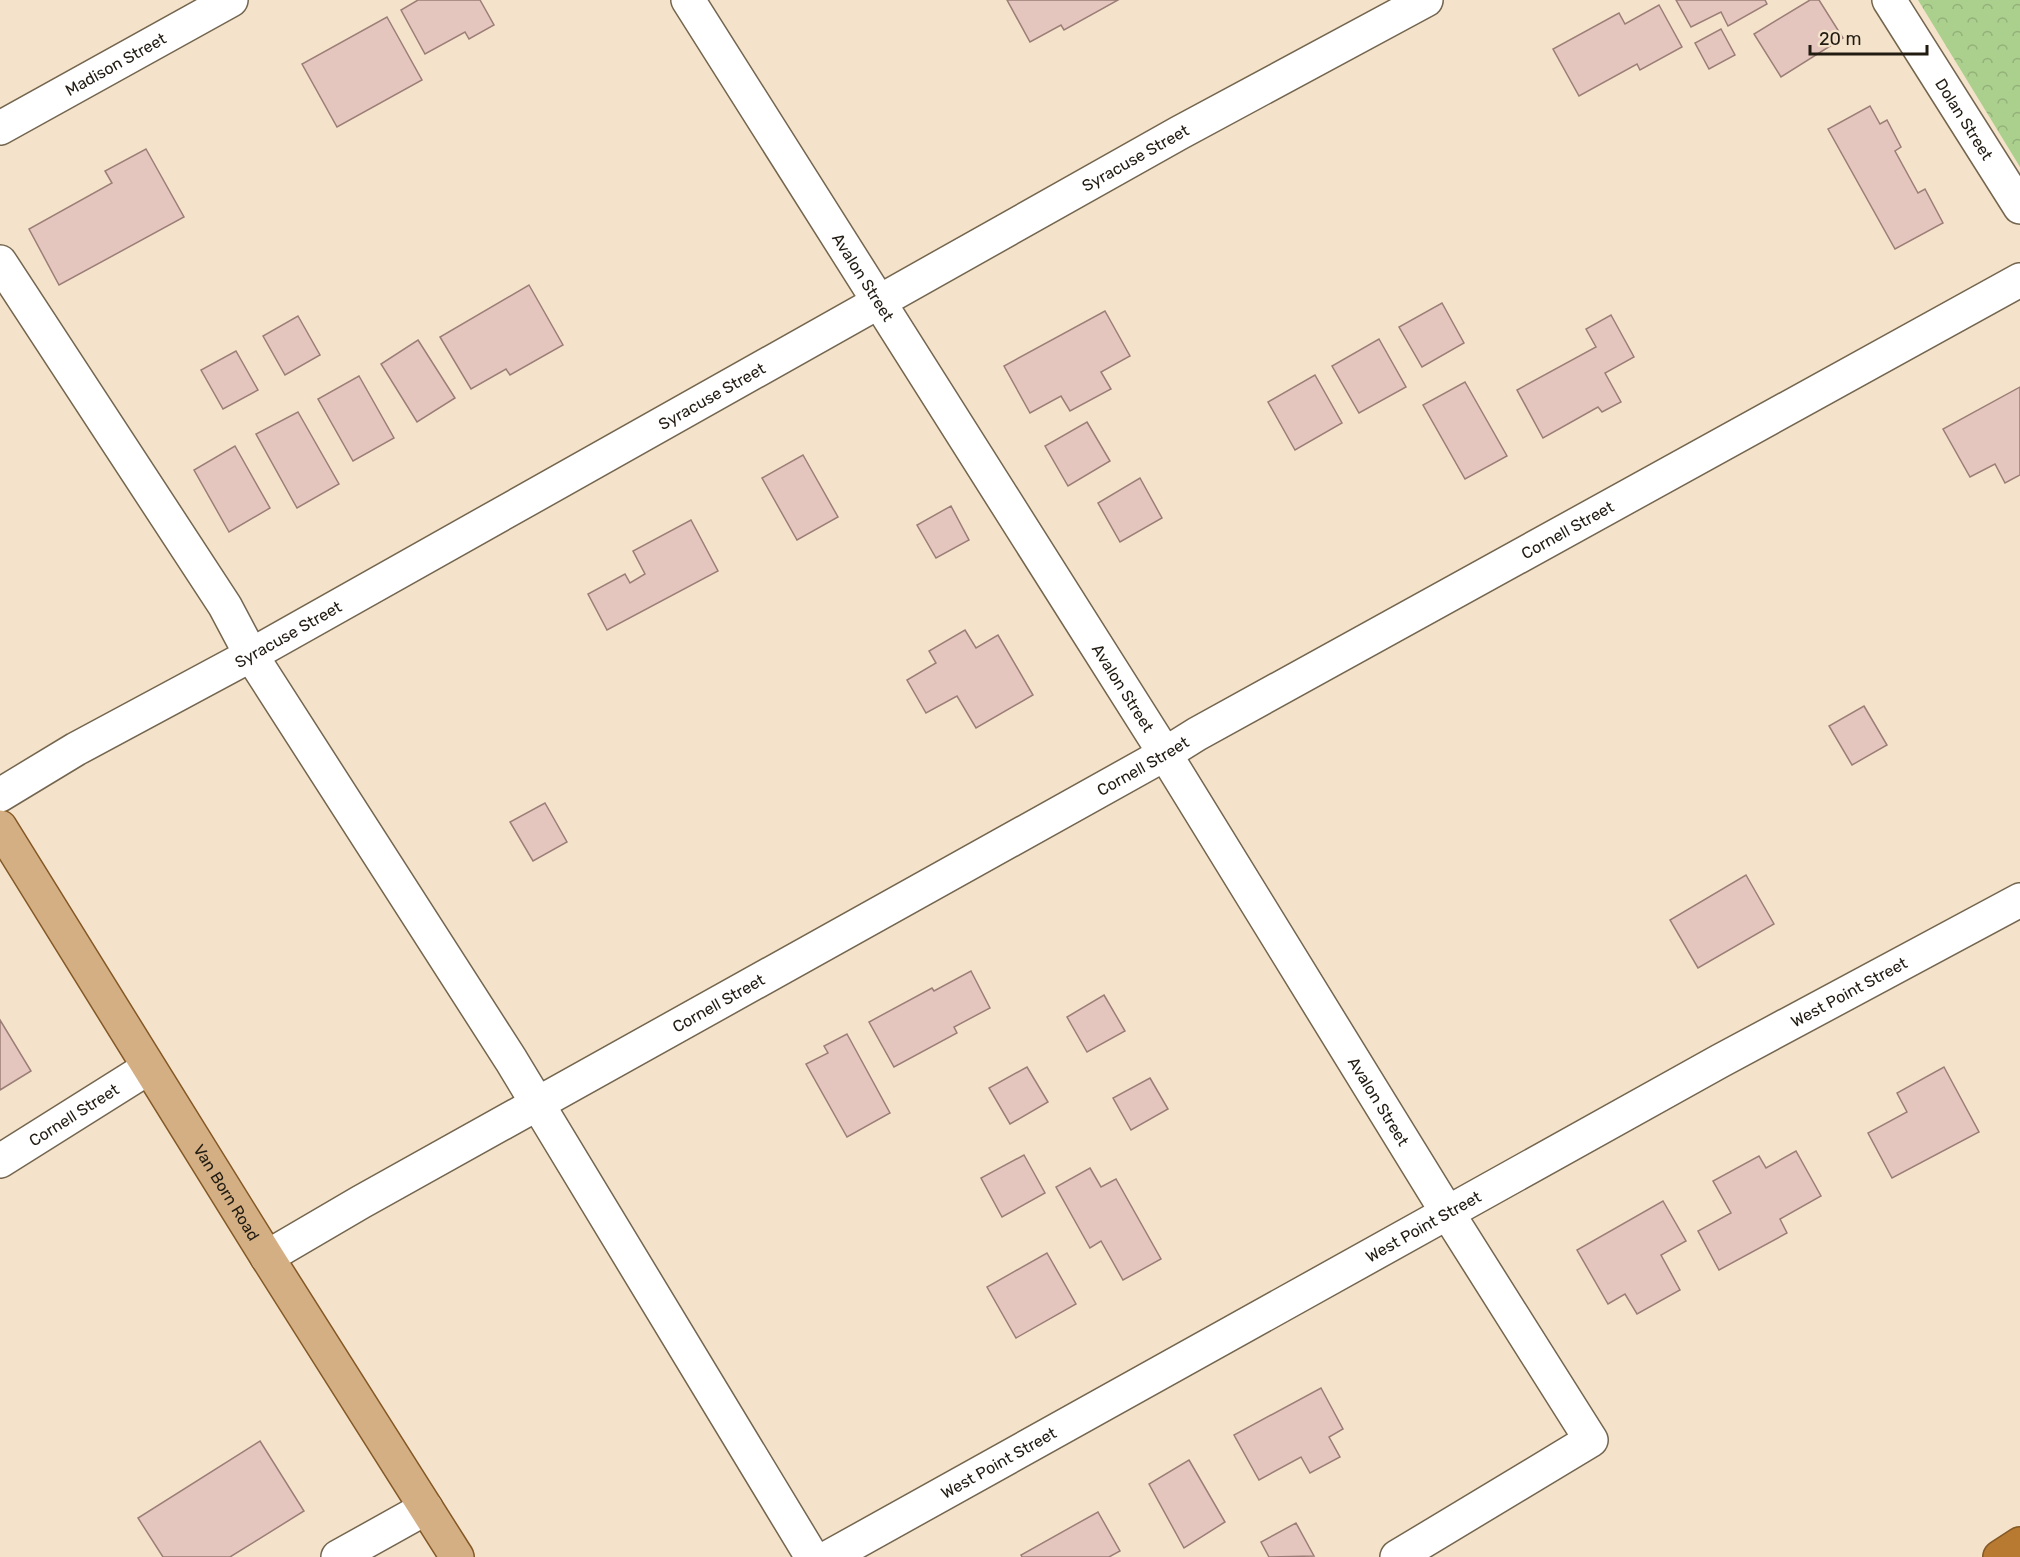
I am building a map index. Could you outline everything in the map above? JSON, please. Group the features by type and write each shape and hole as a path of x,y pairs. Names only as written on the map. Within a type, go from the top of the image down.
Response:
{"highway":[{"path":"2000,1557 2020,1544"}],"main road":[{"name":"Van Born Road","path":"0,828 148,1068 457,1557"}],"street":[{"name":"Madison Street","path":"0,128 231,0"},
{"name":"Avalon Street","path":"688,0 1165,754 1447,1212 1591,1440 1396,1557"},
{"name":"Syracuse Street","path":"0,795 76,749 251,655 1179,133 1426,0"},
{"name":"Dolan Street","path":"1889,0 2020,207"},
{"path":"0,262 225,606 251,655 511,1060 812,1557"},
{"name":"Cornell Street","path":"267,1257 1208,729 2020,280"},
{"name":"West Point Street","path":"829,1557 1720,1061 2020,900"},
{"name":"Cornell Street","path":"0,1161 148,1068"},
{"path":"338,1557 426,1508"}],"green space":[{"path":"1918,0 2020,0 2020,167"}],"building":[{"path":"418,0 480,0 494,25 469,39 465,32 425,54 401,10"},
{"path":"1007,0 1118,0 1064,30 1061,25 1030,42"},
{"path":"1676,0 1765,0 1767,4 1728,26 1721,12 1691,27"},
{"path":"1810,0 1819,0 1843,38 1781,77 1754,34"},
{"path":"1659,5 1682,47 1640,70 1637,64 1579,96 1553,49 1619,13 1625,24"},
{"path":"387,17 422,80 337,127 302,64"},
{"path":"1721,29 1735,55 1709,69 1695,43"},
{"path":"1870,106 1880,124 1887,120 1901,147 1895,151 1918,193 1925,189 1943,223 1895,249 1828,129"},
{"path":"146,149 184,217 59,285 29,229 112,183 105,171"},
{"path":"529,285 563,345 510,375 506,369 471,389 440,337"},
{"path":"1442,303 1464,343 1422,367 1399,327"},
{"path":"1105,311 1130,356 1101,372 1111,389 1070,411 1061,396 1030,413 1004,366"},
{"path":"1611,315 1634,357 1605,373 1621,402 1602,412 1598,407 1543,438 1517,390 1596,347 1586,329"},
{"path":"298,316 320,355 285,375 263,336"},
{"path":"1379,339 1406,387 1359,413 1332,366"},
{"path":"418,340 455,398 417,422 381,364"},
{"path":"236,351 258,390 223,409 201,370"},
{"path":"1315,375 1342,423 1295,450 1268,402"},
{"path":"359,376 394,438 353,461 318,399"},
{"path":"1465,382 1507,456 1465,479 1423,405"},
{"path":"2020,387 2020,475 2005,483 1995,464 1970,477 1943,429"},
{"path":"298,412 339,484 297,508 256,434"},
{"path":"1087,422 1110,461 1068,486 1045,446"},
{"path":"235,446 270,508 229,532 194,470"},
{"path":"803,455 838,517 797,540 762,478"},
{"path":"1140,478 1162,518 1120,542 1098,503"},
{"path":"951,506 969,540 936,558 917,525"},
{"path":"691,520 718,571 607,630 588,594 625,574 630,583 645,574 633,551"},
{"path":"965,630 976,648 998,635 1033,695 976,728 957,696 926,713 907,680 936,663 929,651"},
{"path":"1864,706 1887,745 1852,765 1829,726"},
{"path":"545,803 567,842 533,861 510,822"},
{"path":"1746,875 1774,924 1698,968 1670,920"},
{"path":"971,971 990,1008 954,1027 957,1033 894,1067 869,1022 932,988 934,991"},
{"path":"1104,995 1125,1031 1087,1052 1067,1017"},
{"path":"0,1020 31,1071 0,1090"},
{"path":"847,1034 890,1113 847,1137 806,1064 828,1053 824,1046"},
{"path":"1027,1067 1048,1102 1010,1124 989,1088"},
{"path":"1944,1067 1979,1132 1892,1178 1868,1133 1907,1112 1897,1093"},
{"path":"1150,1078 1168,1109 1131,1130 1113,1098"},
{"path":"1796,1151 1821,1196 1780,1219 1787,1233 1719,1270 1698,1231 1731,1213 1713,1181 1759,1156 1766,1168"},
{"path":"1024,1155 1045,1193 1002,1217 981,1178"},
{"path":"1090,1168 1101,1187 1116,1179 1161,1259 1123,1280 1101,1241 1090,1248 1056,1187"},
{"path":"1663,1201 1686,1241 1661,1255 1680,1290 1637,1314 1625,1294 1608,1304 1577,1250"},
{"path":"1047,1253 1076,1304 1016,1338 987,1287"},
{"path":"1321,1388 1343,1429 1329,1437 1340,1457 1310,1473 1301,1457 1259,1480 1234,1435"},
{"path":"260,1441 304,1511 230,1557 163,1557 138,1518"},
{"path":"1189,1460 1225,1522 1184,1548 1149,1484"},
{"path":"1098,1512 1120,1551 1109,1557 1022,1557 1021,1555"},
{"path":"1296,1523 1314,1556 1269,1557 1261,1542"}]}
